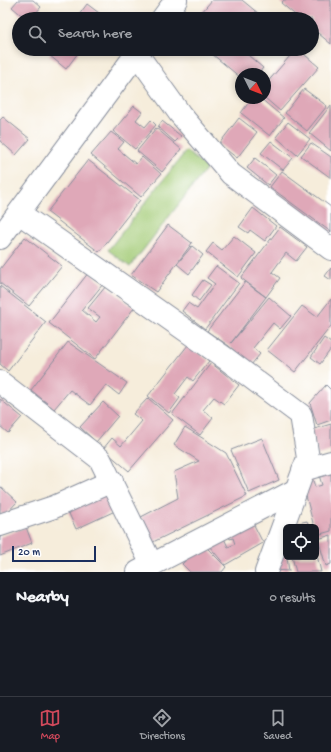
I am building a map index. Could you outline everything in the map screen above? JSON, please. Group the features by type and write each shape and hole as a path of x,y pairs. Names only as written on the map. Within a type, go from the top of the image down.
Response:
{"street":[{"path":"167,12 176,0"},
{"path":"0,238 134,56"},
{"path":"141,56 180,114 231,174 331,249"},
{"path":"19,213 225,358 301,415 308,458 266,572"},
{"path":"0,382 100,459 112,481 145,568 296,490"},
{"path":"304,470 331,462"},
{"path":"0,525 54,506 112,481"}],"green space":[{"path":"186,151 207,168 130,267 108,250"}],"building":[{"path":"18,0 33,0 41,7 37,12 18,12 12,7"},
{"path":"212,0 242,0 257,12 202,12"},
{"path":"284,0 331,0 331,44 319,34 319,12 292,12 281,3"},
{"path":"87,4 98,12 81,12"},
{"path":"50,56 76,56 66,69"},
{"path":"214,56 249,56 263,68 235,68 235,73"},
{"path":"290,56 306,56 319,67 280,111 271,103 271,78"},
{"path":"304,89 327,106 307,131 285,113"},
{"path":"248,104 267,104 284,118 270,136 241,113"},
{"path":"331,105 331,151 309,133"},
{"path":"134,106 142,112 136,120 145,127 151,120 156,125 135,149 113,131"},
{"path":"3,117 30,139 16,155 0,141 0,120"},
{"path":"239,118 257,132 237,158 219,144"},
{"path":"162,121 181,136 175,142 158,127"},
{"path":"288,122 310,139 297,155 276,137"},
{"path":"156,128 181,149 162,172 137,151"},
{"path":"111,132 124,142 118,149 136,164 142,157 161,174 141,197 91,155"},
{"path":"271,141 293,158 283,170 261,153"},
{"path":"311,143 331,157 331,178 301,156"},
{"path":"255,158 276,175 268,185 247,168"},
{"path":"88,160 140,200 99,252 47,212"},
{"path":"282,171 331,207 331,232 270,187"},
{"path":"253,208 276,226 265,241 250,230 248,233 239,227"},
{"path":"168,225 192,243 156,292 131,275"},
{"path":"280,227 307,247 296,261 286,253 272,272 280,278 266,297 241,278"},
{"path":"234,236 256,253 238,277 206,252 213,243 222,250"},
{"path":"25,237 62,266 29,306 0,283 0,269"},
{"path":"192,246 203,255 189,274 177,264"},
{"path":"216,266 239,283 205,329 182,311 188,303 197,309 215,284 207,278"},
{"path":"331,268 331,280 325,276"},
{"path":"89,272 103,284 82,310 96,322 100,317 88,308 106,286 134,308 95,359 49,323"},
{"path":"203,280 211,285 199,301 192,295"},
{"path":"245,282 266,297 231,343 269,297 291,316 280,329 273,323 253,348 260,354 251,365 229,346 207,331"},
{"path":"0,286 46,322 8,371 0,364"},
{"path":"331,299 331,326 295,372 267,350 302,306 317,317"},
{"path":"324,338 331,343 331,349 320,364 311,357"},
{"path":"68,342 127,383 119,395 106,385 90,405 70,390 54,409 31,390"},
{"path":"188,345 209,361 193,381 188,377 175,394 180,398 169,413 148,396"},
{"path":"211,363 239,385 224,404 214,397 203,410 213,418 200,435 172,414"},
{"path":"326,385 331,390 331,420 317,425 310,403"},
{"path":"148,398 173,420 129,471 103,449 112,438 121,446 142,421 133,414"},
{"path":"0,399 22,417 8,433 0,426"},
{"path":"103,402 118,416 96,442 80,427"},
{"path":"331,424 331,451 318,455 311,430"},
{"path":"185,427 226,453 247,496 153,542 141,517 178,498 174,472 199,461 174,445"},
{"path":"262,438 279,480 249,493 231,450"},
{"path":"331,472 331,531 319,534 319,524 313,524 302,480 312,477 315,487 322,485 319,475"},
{"path":"100,479 115,511 76,529 61,496"},
{"path":"0,486 17,502 4,516 0,512"},
{"path":"251,519 263,543 225,565 204,540 221,532 228,547 235,544 233,538 230,539 226,530"},
{"path":"307,521 308,524 294,524"},
{"path":"26,527 32,543 0,556 0,537"},
{"path":"331,535 331,564 326,566 319,542 319,539"},
{"path":"203,544 226,567 222,572 190,572 182,564"},
{"path":"279,551 283,551 283,560 287,560 289,571 274,570"},
{"path":"293,560 318,560 321,572 296,572"}]}
